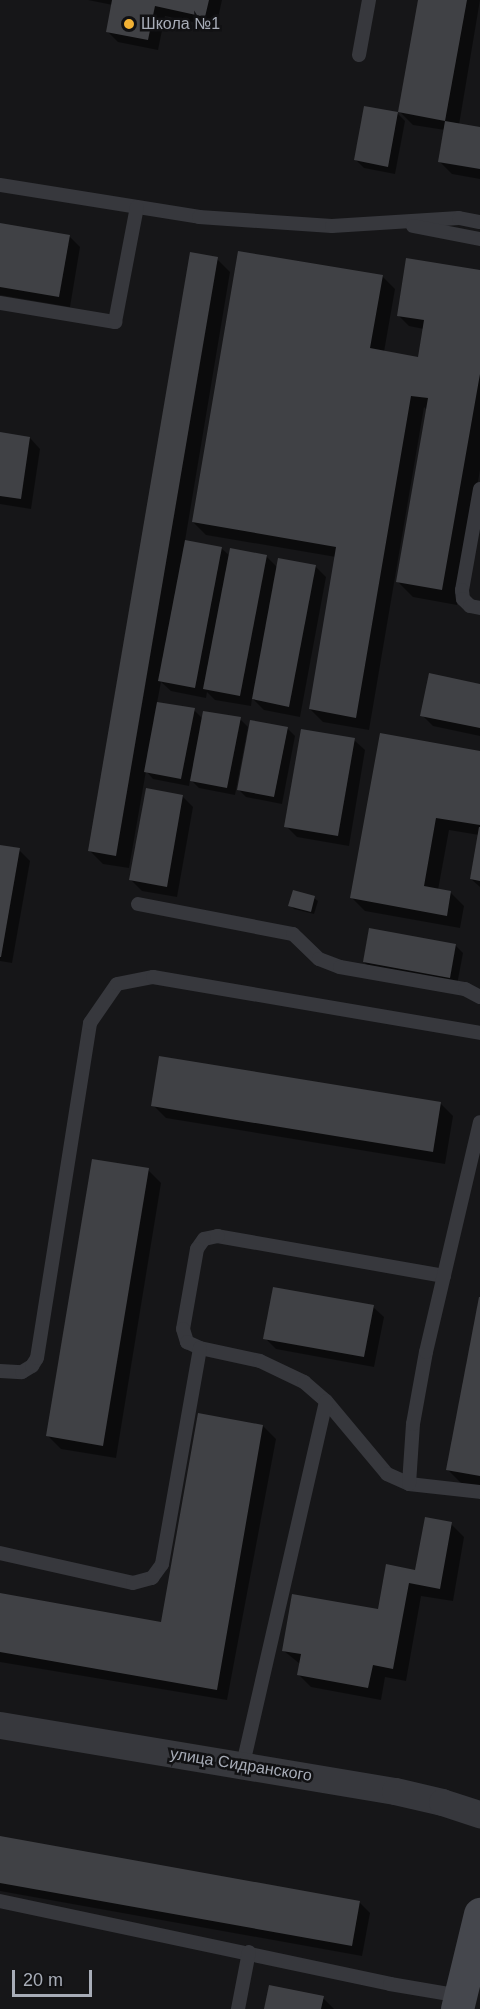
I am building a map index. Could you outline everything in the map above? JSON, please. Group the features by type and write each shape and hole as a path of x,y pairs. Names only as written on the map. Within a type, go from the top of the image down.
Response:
{"street":[{"name":"улица Сидранского","path":"0,1725 395,1791 480,1814"},
{"path":"459,2003 480,1914"}],"lane":[{"path":"359,55 369,0"},
{"path":"0,185 210,218 332,226 459,218 480,222"},
{"path":"0,303 115,322 137,207"},
{"path":"399,223 480,239"},
{"path":"480,489 462,590 463,599 470,606 480,608"},
{"path":"138,904 293,934 319,959 340,968 465,989 480,997"},
{"path":"0,1371 22,1372 32,1366 37,1358 90,1023 117,984 153,977 480,1033"},
{"path":"410,1484 413,1424 480,1122"},
{"path":"444,1276 218,1236 204,1239 197,1249 183,1329 187,1342 200,1348 260,1361 304,1382 326,1401 387,1474 410,1484 480,1492"},
{"path":"0,1553 133,1583 152,1578 162,1564 200,1348"},
{"path":"243,1764 326,1401"},
{"path":"0,1900 249,1952 390,1984 459,2003"},
{"path":"238,2009 249,1952"}],"building":[{"name":"Школа №1","path":"112,0 209,0 205,17 155,6 148,40 106,32"},
{"path":"418,0 467,0 445,121 398,112"},
{"path":"364,106 398,112 388,167 354,160"},
{"path":"445,121 480,127 480,169 438,162"},
{"path":"0,223 70,235 59,297 0,287"},
{"path":"238,251 383,275 370,348 418,357 424,320 397,316 406,258 480,270 480,374 442,590 396,582 428,398 411,396 356,718 309,709 336,547 192,522"},
{"path":"190,252 218,257 116,856 88,851"},
{"path":"0,432 30,437 21,499 0,496"},
{"path":"185,540 222,547 195,688 158,681"},
{"path":"230,548 267,555 240,696 203,689"},
{"path":"278,558 316,565 289,707 252,699"},
{"path":"429,673 480,684 480,728 420,716"},
{"path":"157,702 195,708 181,779 144,772"},
{"path":"203,711 241,717 227,788 190,781"},
{"path":"250,720 288,727 274,797 237,790"},
{"path":"301,729 355,738 338,836 284,827"},
{"path":"380,733 480,751 480,825 436,818 424,886 451,891 447,916 350,898"},
{"path":"146,788 183,795 167,887 129,880"},
{"path":"480,827 480,881 470,879"},
{"path":"0,845 20,848 1,957 0,957"},
{"path":"293,890 315,896 311,912 288,906"},
{"path":"369,928 456,944 450,978 363,962"},
{"path":"159,1056 441,1102 433,1152 151,1106"},
{"path":"92,1159 149,1168 103,1446 46,1436"},
{"path":"273,1287 374,1305 364,1357 263,1339"},
{"path":"480,1297 480,1476 446,1470"},
{"path":"198,1413 263,1425 217,1690 0,1652 0,1593 161,1622"},
{"path":"425,1517 452,1522 440,1589 409,1583 393,1669 373,1665 368,1688 297,1675 301,1654 282,1651 292,1594 378,1609 386,1564 415,1570"},
{"path":"0,1836 360,1901 352,1946 0,1883"},
{"path":"269,1985 324,1996 321,2009 264,2009"}],"place":[{"name":"Школа №1","path":"129,24"}]}
